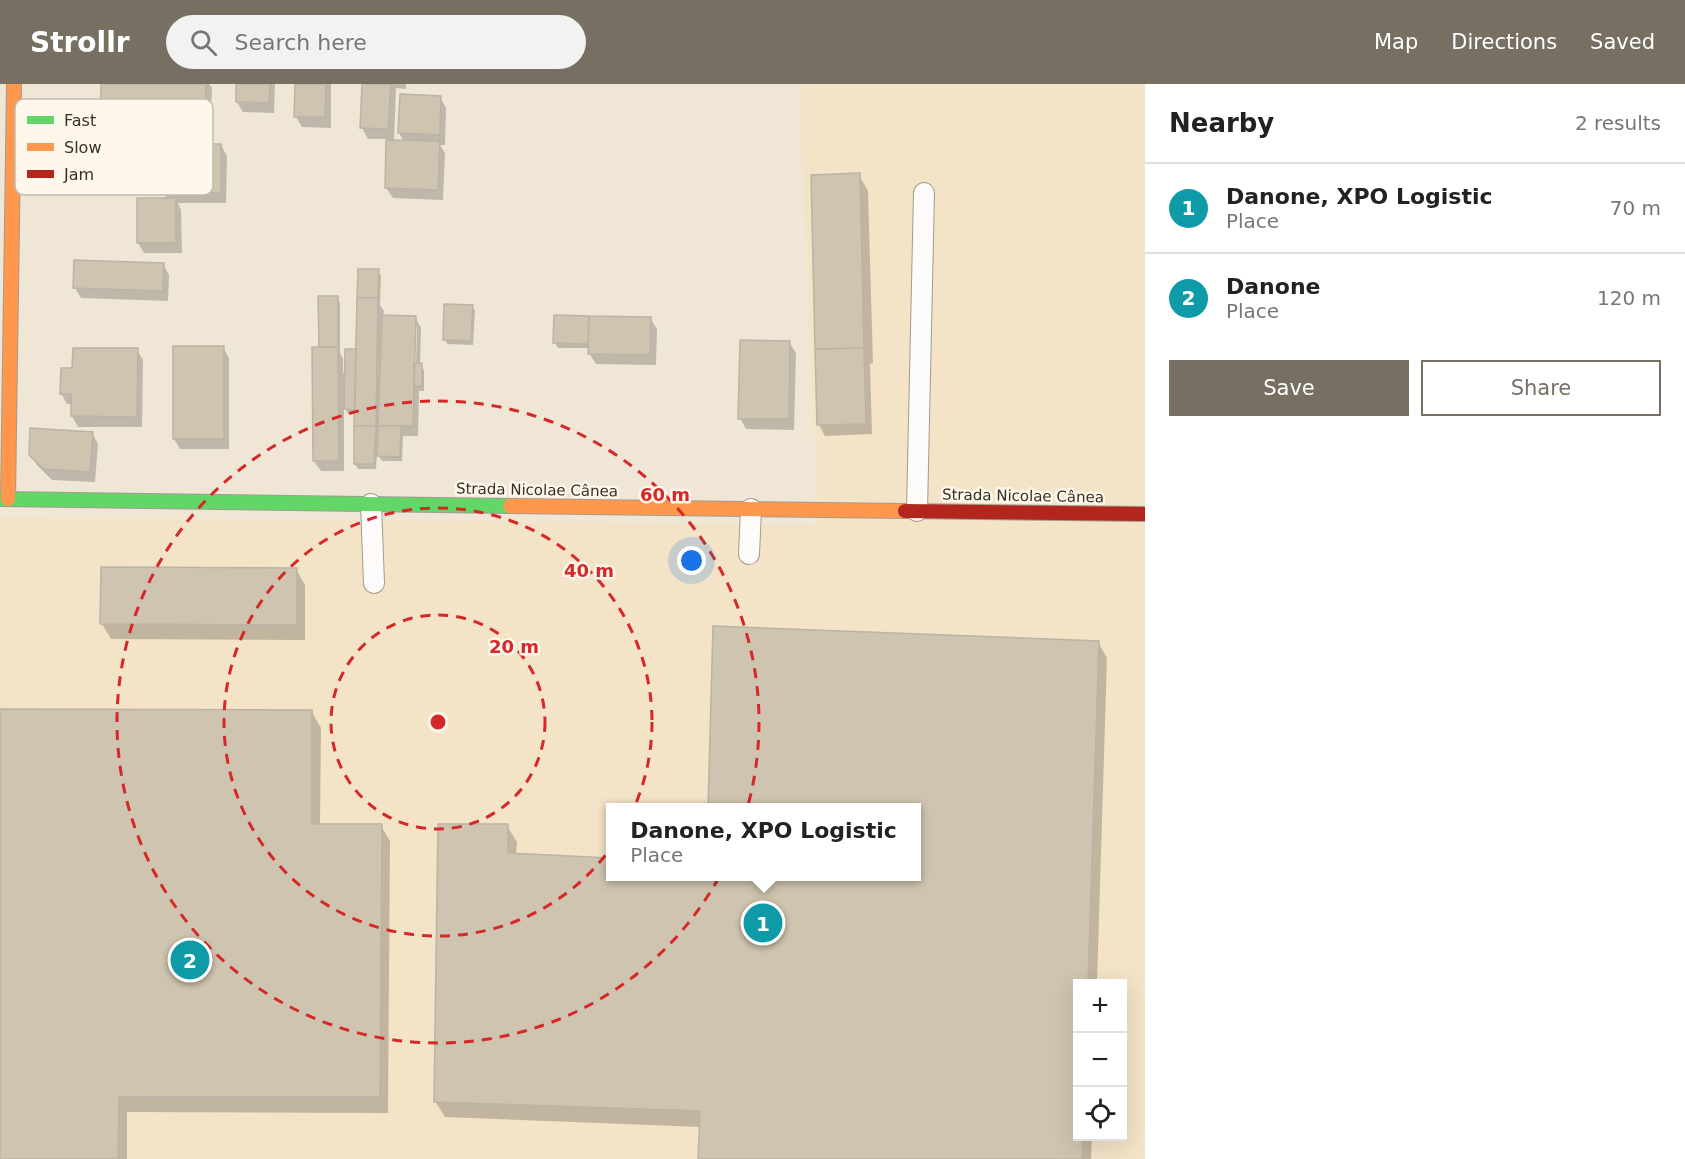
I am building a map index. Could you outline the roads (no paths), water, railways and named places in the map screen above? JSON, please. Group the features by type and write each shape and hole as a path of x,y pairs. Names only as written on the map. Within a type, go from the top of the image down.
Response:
{"street":[{"path":"4,499 14,84"},
{"name":"Strada Nicolae Cânea","path":"4,499 1145,514"}],"lane":[{"path":"916,511 924,193"},
{"path":"371,504 374,583"},
{"path":"749,554 751,509"}],"place":[{"name":"Danone, XPO Logistic","path":"763,923"},
{"name":"Danone","path":"190,960"}]}
